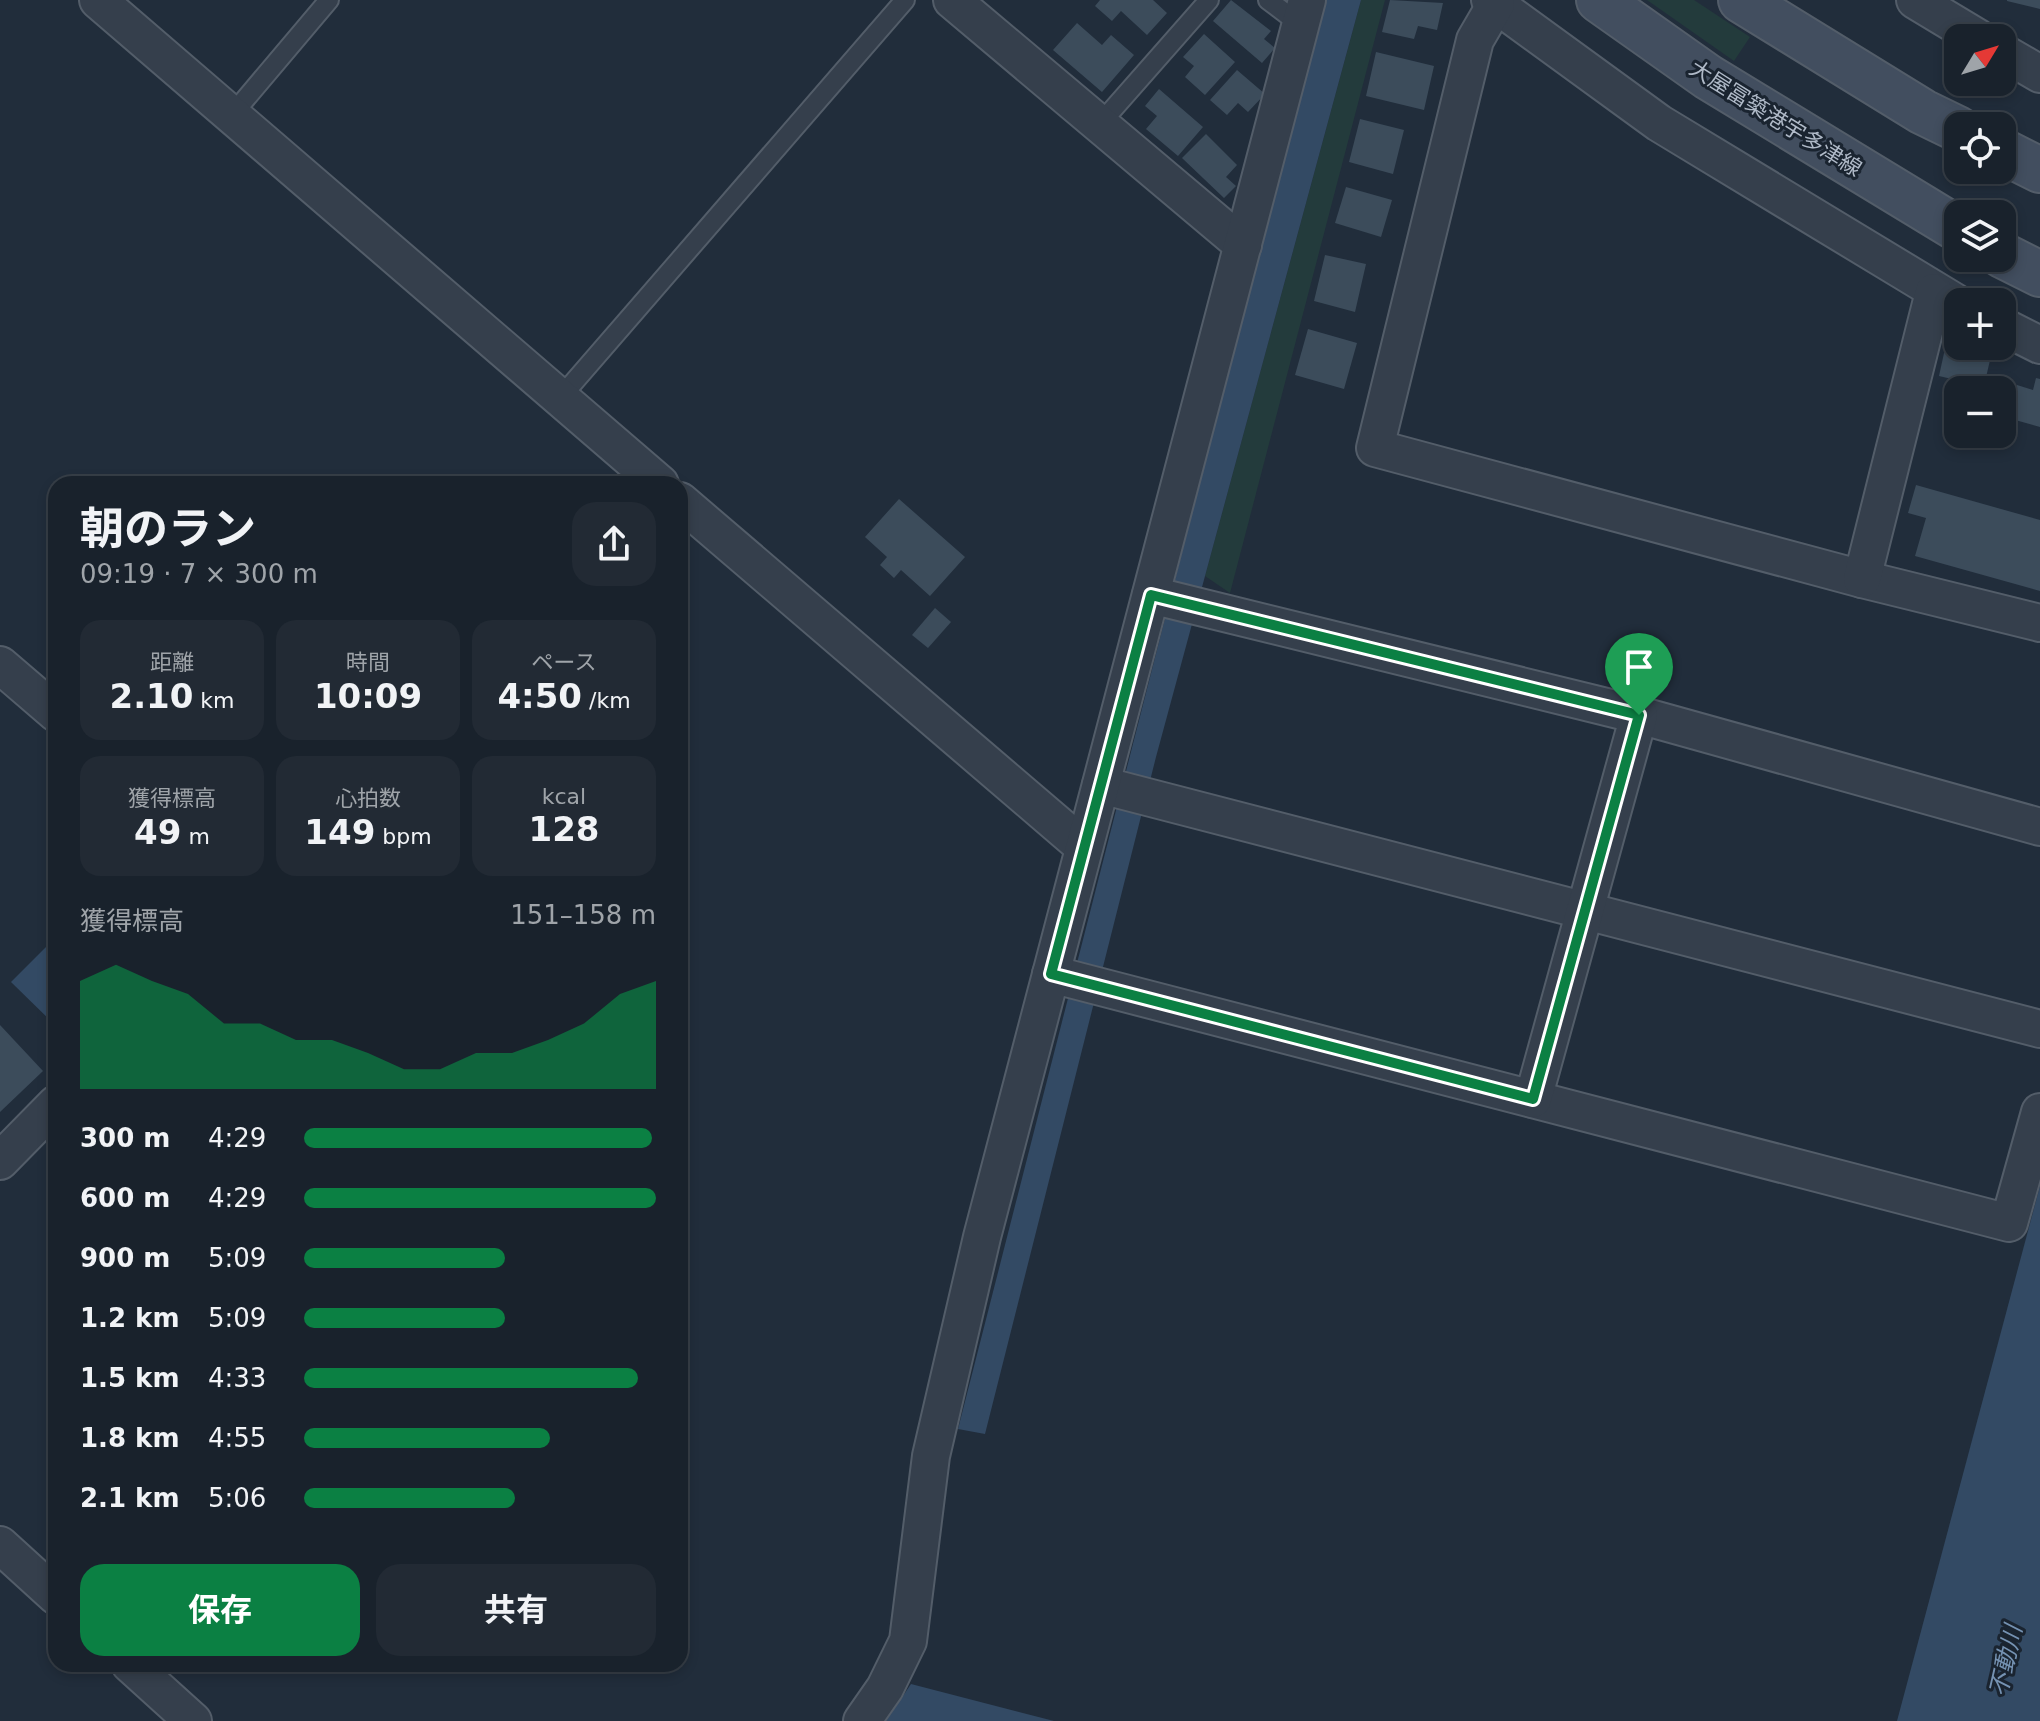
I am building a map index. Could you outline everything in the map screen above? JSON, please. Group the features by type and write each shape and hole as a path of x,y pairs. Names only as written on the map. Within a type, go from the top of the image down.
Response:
{"main road":[{"name":"大屋冨築港宇多津線","path":"1599,0 1760,109 1944,221"},
{"path":"1741,0 1944,121"},
{"path":"2016,158 2040,170"},
{"path":"2016,262 2040,274"}],"street":[{"path":"98,0 651,476"},
{"path":"952,0 1243,245"},
{"path":"1915,0 1955,24"},
{"path":"1944,297 1659,123 1493,2 1475,40 1375,448 1862,579 2040,623"},
{"path":"862,1721 885,1688 908,1641 931,1456 982,1237 1060,976 1084,847 1124,791 1172,600 1243,245 1304,12"},
{"path":"2016,60 2040,74"},
{"path":"1862,579 1944,305"},
{"path":"2016,333 2040,345"},
{"path":"688,508 1084,847"},
{"path":"1172,600 1639,715 2040,827"},
{"path":"0,665 48,706"},
{"path":"1533,1099 1639,715"},
{"path":"1124,791 2040,1029"},
{"path":"1060,976 2009,1223 2040,1112"},
{"path":"0,1161 48,1112"},
{"path":"0,1545 48,1589"},
{"path":"139,1672 193,1721"}],"lane":[{"path":"231,116 329,0"},
{"path":"560,398 905,0"},
{"path":"1099,125 1209,0"},
{"path":"1268,0 1304,12"}],"green space":[{"path":"1361,0 1385,0 1230,593 1205,576"},
{"path":"1647,0 1694,0 1750,37 1734,61"}],"water":[{"path":"1323,0 1361,0 1156,757 985,1434 958,1429"},
{"path":"48,945 48,1018 11,982"},
{"name":"不動川","path":"2040,1186 2040,1721 1897,1721"},
{"path":"911,1684 1054,1721 886,1721"}],"building":[{"path":"1100,0 1153,0 1167,13 1147,35 1121,11 1112,21 1095,6"},
{"path":"1231,0 1271,31 1264,39 1275,48 1262,63 1213,21"},
{"path":"1390,0 1443,3 1437,30 1418,26 1414,39 1382,32"},
{"path":"2007,0 2040,0 2040,9 2007,1"},
{"path":"1077,23 1102,45 1111,35 1134,55 1102,92 1053,50"},
{"path":"1204,34 1235,62 1205,95 1185,77 1194,66 1183,57"},
{"path":"1376,52 1434,66 1424,110 1366,96"},
{"path":"1237,70 1265,94 1248,112 1238,103 1227,115 1210,100"},
{"path":"1159,89 1203,127 1178,156 1146,129 1157,116 1145,106"},
{"path":"1360,119 1404,130 1393,174 1349,162"},
{"path":"1206,134 1237,165 1226,177 1236,186 1224,198 1182,158"},
{"path":"1346,187 1392,200 1381,237 1335,223"},
{"path":"1325,255 1366,264 1355,312 1314,301"},
{"path":"1308,329 1357,343 1344,389 1295,375"},
{"path":"1944,353 1944,360 1990,360 1986,376 1939,376"},
{"path":"2036,378 2040,379 2040,427 2016,420 2017,385 2033,390"},
{"path":"1916,485 2040,520 2040,591 1915,556 1926,518 1908,513"},
{"path":"899,499 965,557 930,596 901,570 894,578 880,565 887,557 865,537"},
{"path":"935,608 951,622 928,648 912,635"},
{"path":"0,1025 43,1071 0,1112"}],"route":[{"path":"1151,595 1639,715 1533,1099 1051,974 1151,595"}]}
